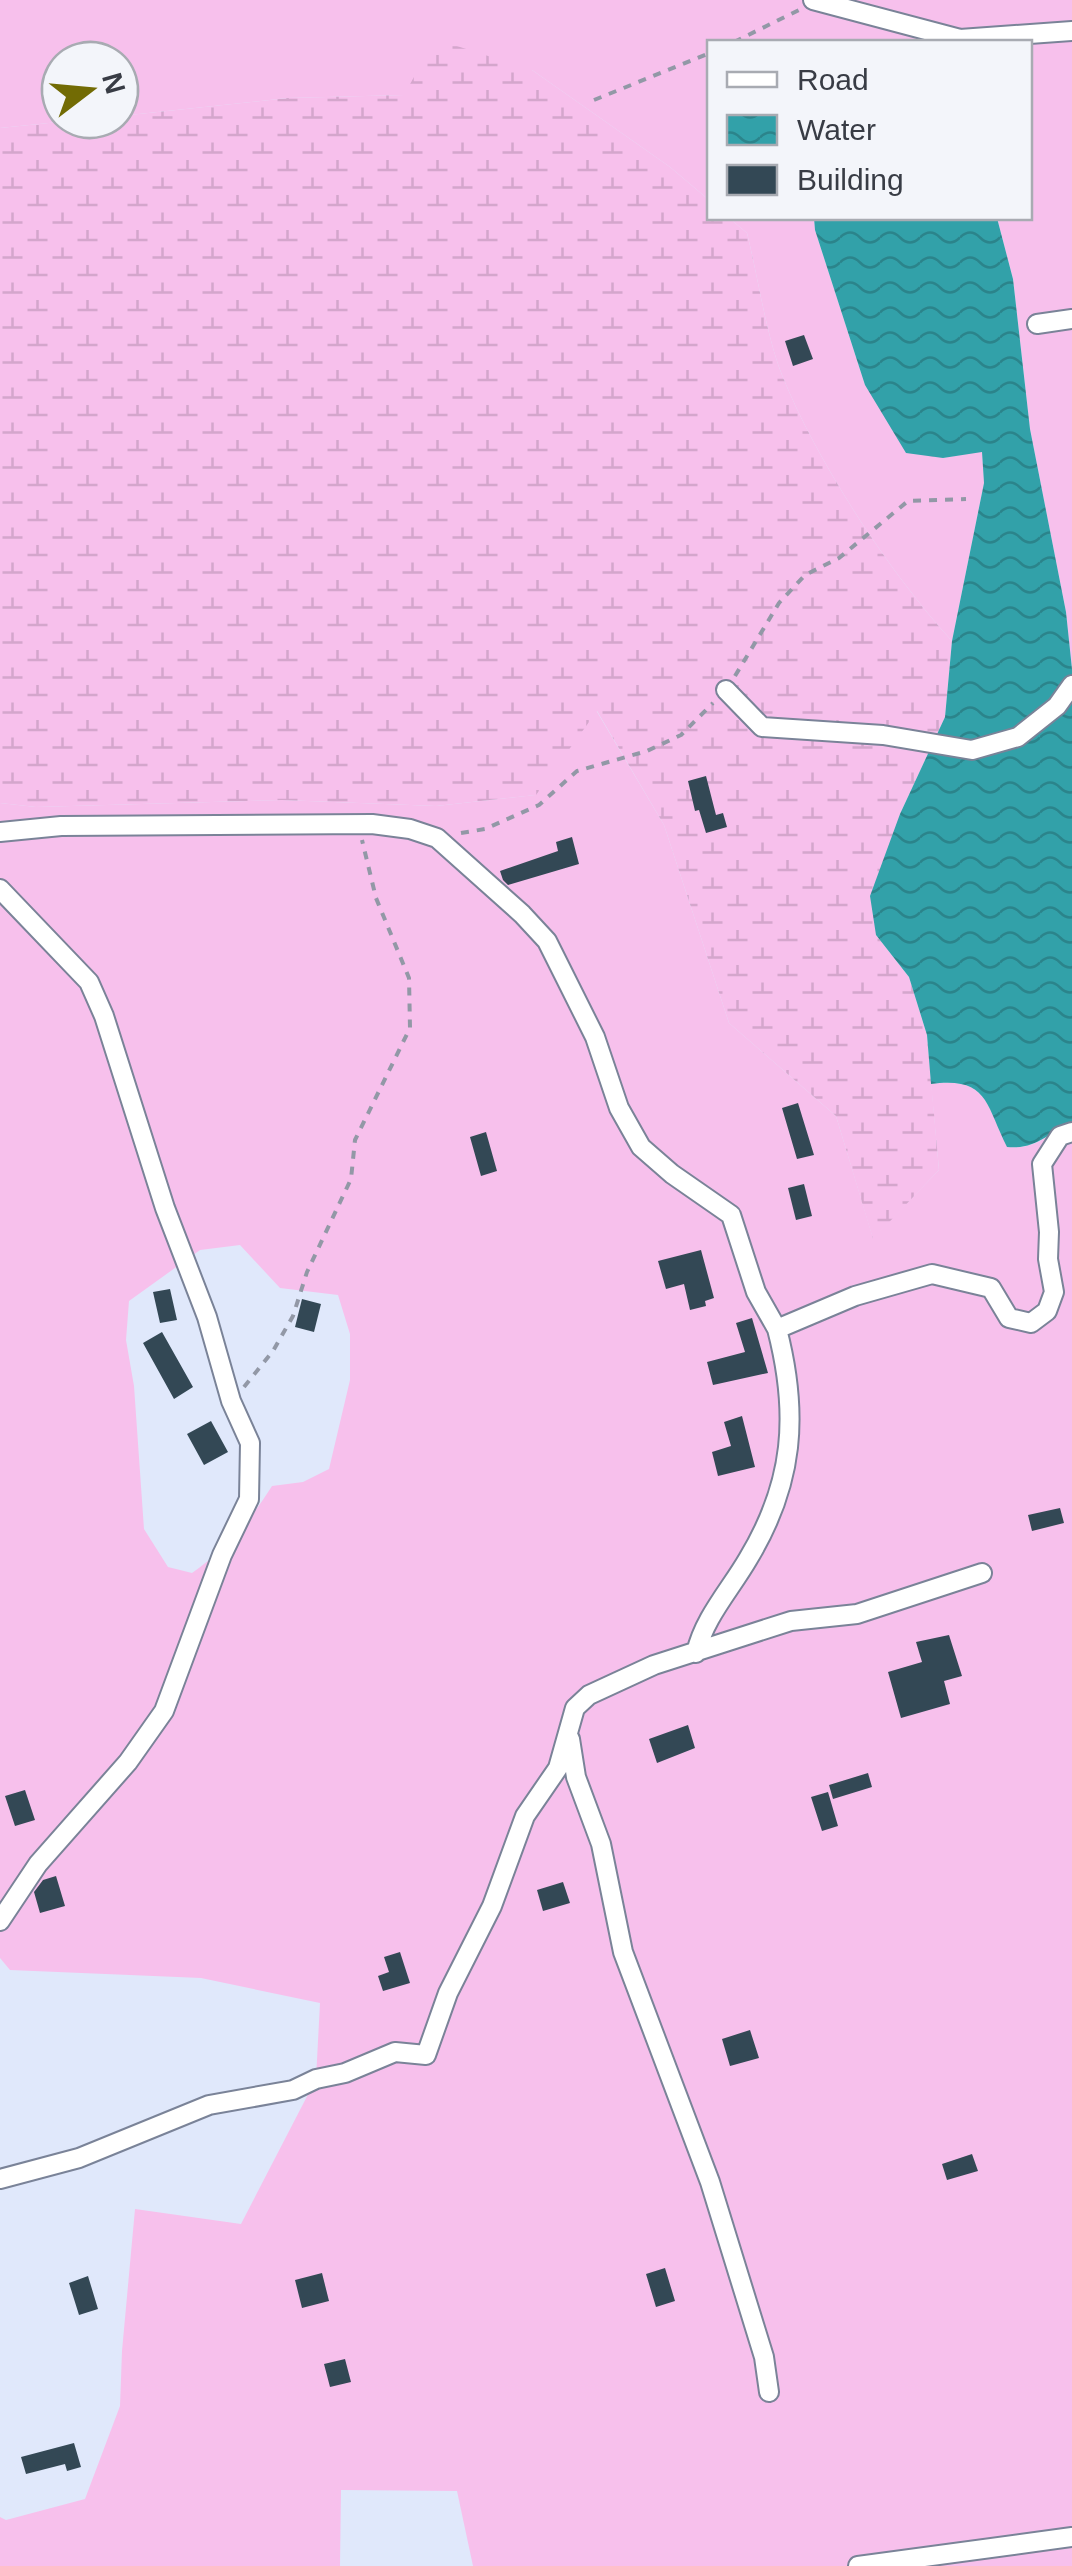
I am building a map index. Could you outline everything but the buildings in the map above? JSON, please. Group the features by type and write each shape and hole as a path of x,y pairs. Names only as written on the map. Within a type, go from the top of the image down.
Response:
{"street":[{"path":"808,4 960,39 1072,31"},
{"path":"1037,324 1072,319"},
{"path":"726,690 762,727 882,735 972,750 1018,736 1057,706 1072,685"},
{"path":"0,832 60,826 358,825 410,829 436,838 547,941 595,1037 620,1108 641,1147 732,1216 756,1292 777,1329 785,1360 792,1434 778,1502 750,1557 701,1632 696,1653"},
{"path":"0,889 90,982 165,1208 207,1317 231,1401 250,1443 248,1498 164,1711 128,1762 38,1864 0,1921"},
{"path":"777,1329 855,1296 932,1274 992,1288 1008,1318 1032,1323 1047,1311 1054,1292 1042,1164 1060,1136 1072,1132"},
{"path":"0,2179 79,2158 208,2104 294,2090 316,2078 345,2073 395,2052 426,2055 448,1993 492,1906 524,1816 558,1768 574,1708 589,1695 654,1665 791,1621 857,1614 982,1572"},
{"path":"568,1734 576,1777 601,1844 623,1952 710,2182 764,2357 770,2392"},
{"path":"858,2566 1072,2537"}],"path":[{"path":"738,40 808,4"},
{"path":"594,100 707,54"},
{"path":"436,838 484,829 539,804 577,771 646,751 681,736 726,690 778,603 805,575 840,558 908,501 966,499"},
{"path":"231,1401 273,1351 293,1316 307,1272 351,1179 355,1140 410,1028 409,978 376,898 358,825"}],"green space":[{"path":"0,0 1072,0 1072,669 1066,612 1030,429 1013,279 998,220 1032,220 1032,40 707,40 707,198 670,167 532,70 404,95 288,98 140,114 140,40 40,40 40,124 0,128"},
{"path":"435,39 532,70 670,167 707,198 707,220 731,220 747,233 771,342 814,444 856,515 904,583 952,641 945,717 900,814 876,935 909,977 927,1035 939,1170 873,1239 836,1116 729,1023 664,825 597,711 536,795 436,806 282,800 36,807 0,803 0,128 40,124 40,140 140,140 140,114 288,98 404,95"},
{"path":"731,220 814,220 865,385 943,458 982,451 984,483 952,641 904,583 856,515 814,444 776,359 747,233"},
{"path":"596,710 664,825 729,1023 836,1116 873,1238 939,1170 931,1084 950,1083 974,1089 989,1106 1008,1147 1035,1143 1072,1122 1072,2566 473,2566 457,2491 341,2490 340,2566 0,2566 0,2517 6,2520 85,2499 120,2406 135,2209 241,2224 316,2079 320,2003 201,1978 10,1970 0,1958 0,803 36,807 282,800 436,806 535,795","holes":["240,1245 280,1288 338,1295 350,1334 350,1380 329,1469 303,1482 272,1486 236,1534 192,1573 168,1567 144,1529 134,1386 126,1340 129,1301 200,1250"]}],"water":[{"path":"814,220 998,220 1013,279 1030,429 1066,612 1072,669 1072,1122 1026,1146 1007,1147 988,1106 974,1089 950,1083 931,1084 927,1035 909,977 876,935 870,896 900,814 945,717 952,641 984,483 982,452 943,458 906,453 865,385"}]}
